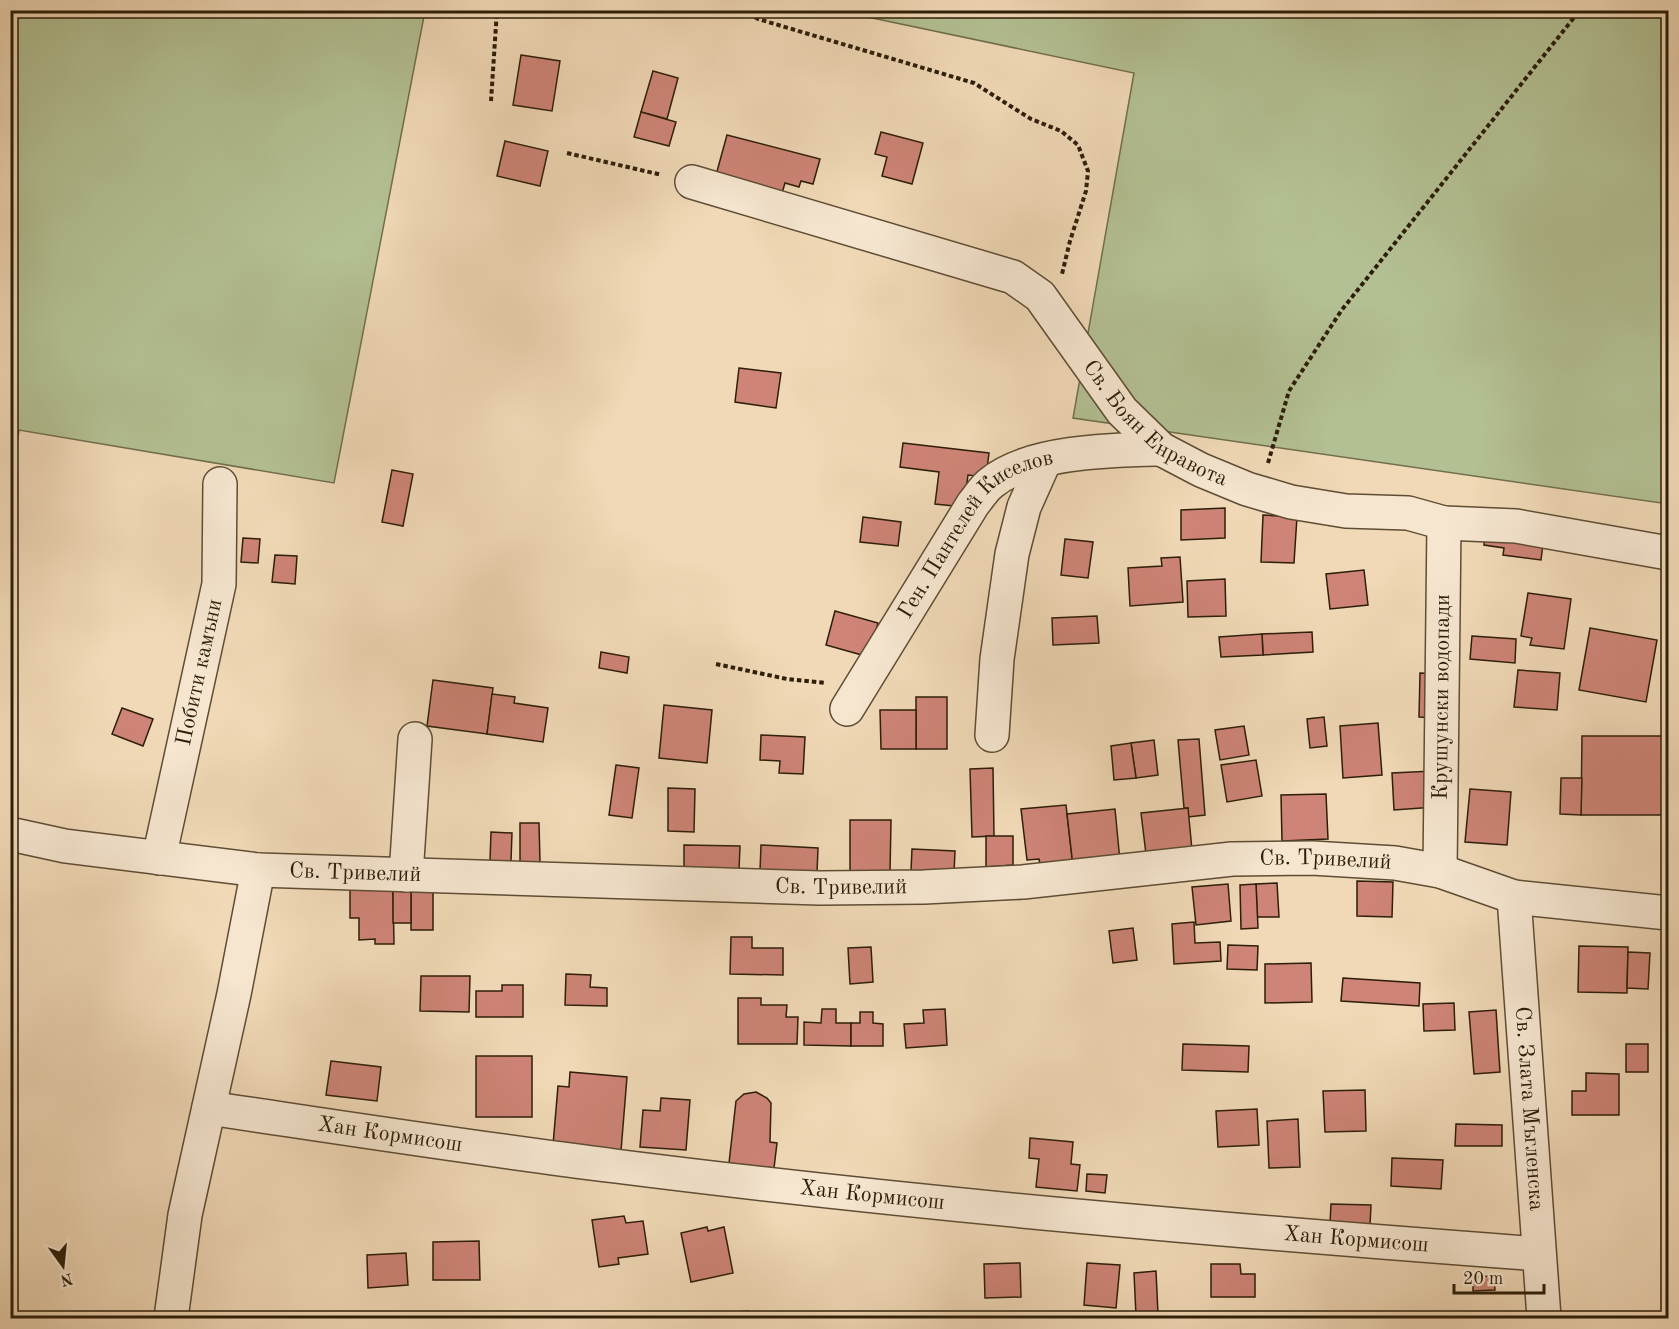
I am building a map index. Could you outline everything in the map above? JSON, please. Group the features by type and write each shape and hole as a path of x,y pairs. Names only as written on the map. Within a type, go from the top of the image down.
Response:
{"street":[{"name":"Св. Боян Енравота","path":"692,182 1013,277 1040,296 1122,411 1161,449 1202,470 1291,502 1346,511 1408,513 1444,523 1516,526 1668,553"},
{"name":"Ген. Пантелей Киселов","path":"855,698 973,504 990,483 1015,468 1045,460 1114,450 1161,449"},
{"path":"992,735 998,659 1012,554 1024,507 1045,460"},
{"name":"Побити камъни","path":"159,858 219,584 220,484"},
{"name":"Крушунски водопади","path":"1440,871 1444,523"},
{"path":"406,875 416,738"},
{"name":"Св. Тривелий","path":"10,834 65,846 258,870 820,888 924,887 1023,882 1232,859 1312,858 1395,864 1440,871 1514,897 1668,913"},
{"path":"171,1318 185,1215 234,994 258,870"},
{"name":"Св. Злата Мъгленска","path":"1514,897 1544,1318"},
{"name":"Хан Кормисош","path":"209,1108 615,1166 815,1190 1269,1234 1539,1254"}],"path":[{"path":"491,101 497,10"},
{"path":"742,10 758,19 974,83 1031,119 1061,131 1078,145 1088,171 1086,191 1070,241 1059,288 1058,323"},
{"path":"1260,492 1289,391 1341,311 1581,10"},
{"path":"567,153 692,182"},
{"path":"716,664 787,678 855,698"}],"green space":[{"path":"11,10 425,11 334,483 19,430 11,490"},
{"path":"839,11 1668,11 1668,504 1073,418 1134,73"}],"building":[{"path":"521,55 560,61 552,111 513,105"},
{"path":"653,71 678,78 667,119 641,112"},
{"path":"641,112 676,122 669,146 634,137"},
{"path":"881,132 923,143 912,184 882,176 887,157 875,154"},
{"path":"727,135 820,159 813,184 801,181 799,187 785,183 782,193 716,175"},
{"path":"505,141 548,151 540,186 497,176"},
{"path":"739,368 781,373 776,408 735,402"},
{"path":"903,443 989,453 986,477 968,475 964,507 935,504 939,472 900,467"},
{"path":"392,470 413,474 403,526 382,522"},
{"path":"1225,508 1225,538 1181,540 1181,510"},
{"path":"1263,515 1297,517 1294,563 1261,562"},
{"path":"863,517 901,522 898,546 860,542"},
{"path":"1486,527 1544,535 1541,560 1503,555 1504,548 1484,545"},
{"path":"243,538 260,539 258,563 241,562"},
{"path":"1065,539 1093,542 1088,578 1061,575"},
{"path":"275,555 297,556 295,584 272,582"},
{"path":"1180,557 1183,602 1130,606 1128,568 1162,566 1161,558"},
{"path":"1364,570 1368,605 1330,609 1326,574"},
{"path":"1225,579 1226,616 1188,617 1187,581"},
{"path":"1528,593 1571,599 1564,649 1530,645 1532,638 1521,636"},
{"path":"835,611 878,623 869,657 826,645"},
{"path":"1097,616 1099,643 1053,645 1052,618"},
{"path":"1590,628 1657,640 1646,702 1579,690"},
{"path":"1312,632 1313,652 1263,655 1262,634"},
{"path":"1262,634 1263,655 1221,657 1219,637"},
{"path":"1472,636 1516,639 1515,663 1470,659"},
{"path":"601,652 629,657 627,673 599,668"},
{"path":"1518,670 1560,673 1557,710 1514,707"},
{"path":"1420,673 1438,674 1437,718 1419,717"},
{"path":"433,680 493,688 487,734 427,726"},
{"path":"492,694 515,697 514,703 548,708 543,742 487,734"},
{"path":"916,697 947,697 947,749 916,749"},
{"path":"664,705 712,710 707,763 659,758"},
{"path":"122,708 153,719 143,746 112,734"},
{"path":"880,710 916,710 916,749 881,749"},
{"path":"1324,717 1327,746 1310,748 1307,719"},
{"path":"1378,723 1382,775 1343,778 1340,726"},
{"path":"1244,726 1249,755 1220,760 1215,730"},
{"path":"761,735 805,737 803,774 779,773 780,761 760,760"},
{"path":"1582,736 1668,736 1668,815 1581,815"},
{"path":"1199,739 1205,815 1188,817 1188,808 1184,808 1178,740"},
{"path":"1154,740 1158,775 1136,778 1131,743"},
{"path":"1131,743 1136,778 1114,780 1111,746"},
{"path":"1256,760 1262,796 1227,802 1221,765"},
{"path":"616,765 639,768 632,818 609,815"},
{"path":"993,768 994,836 972,837 970,769"},
{"path":"1433,771 1435,807 1394,810 1392,773"},
{"path":"1561,778 1582,778 1581,815 1560,814"},
{"path":"668,788 695,789 694,832 668,831"},
{"path":"1470,789 1511,792 1507,845 1465,842"},
{"path":"1326,794 1328,839 1282,841 1281,795"},
{"path":"1066,805 1073,866 1041,869 1039,859 1027,860 1021,809"},
{"path":"1188,808 1192,850 1146,854 1141,813"},
{"path":"1115,809 1120,861 1073,866 1067,814"},
{"path":"850,820 891,820 890,873 850,872"},
{"path":"520,823 539,823 540,862 520,862"},
{"path":"491,832 512,833 511,861 490,861"},
{"path":"986,836 1013,836 1013,865 986,867"},
{"path":"684,845 740,846 739,870 684,869"},
{"path":"761,845 818,848 817,873 760,871"},
{"path":"912,849 955,851 954,873 911,871"},
{"path":"1357,881 1393,882 1392,917 1357,916"},
{"path":"1277,883 1279,917 1257,917 1256,884"},
{"path":"1228,884 1231,921 1196,925 1192,887"},
{"path":"1256,884 1258,928 1241,929 1240,885"},
{"path":"433,888 433,930 411,930 411,889"},
{"path":"393,889 394,944 375,944 375,939 359,940 359,918 350,918 350,890"},
{"path":"393,889 411,889 411,923 393,923"},
{"path":"1194,922 1195,943 1220,942 1221,961 1174,964 1172,924"},
{"path":"1133,928 1137,960 1113,963 1109,931"},
{"path":"731,937 752,937 752,948 783,948 783,975 730,974"},
{"path":"1228,945 1258,946 1257,970 1227,969"},
{"path":"1579,946 1628,947 1627,993 1578,992"},
{"path":"871,947 873,982 850,984 848,948"},
{"path":"1628,952 1650,953 1648,989 1627,988"},
{"path":"1311,963 1312,1002 1265,1003 1265,964"},
{"path":"566,974 591,975 590,987 607,988 607,1006 565,1005"},
{"path":"421,976 470,976 469,1012 420,1011"},
{"path":"1343,978 1420,983 1419,1006 1341,1001"},
{"path":"502,985 523,985 523,1017 476,1017 476,991 502,991"},
{"path":"738,998 761,998 761,1005 787,1005 786,1017 798,1017 797,1044 738,1044"},
{"path":"1454,1003 1455,1030 1424,1031 1423,1004"},
{"path":"822,1009 836,1009 836,1023 851,1023 851,1046 804,1045 804,1022 821,1023"},
{"path":"945,1009 947,1045 906,1048 904,1024 924,1023 923,1010"},
{"path":"1496,1010 1500,1072 1474,1074 1469,1012"},
{"path":"860,1012 873,1012 873,1023 883,1024 883,1046 851,1046 851,1023 860,1023"},
{"path":"1183,1044 1249,1046 1248,1072 1182,1070"},
{"path":"1626,1044 1648,1044 1648,1072 1626,1072"},
{"path":"476,1056 532,1056 532,1117 476,1117"},
{"path":"331,1061 381,1067 377,1101 326,1095"},
{"path":"570,1072 627,1077 621,1151 553,1145 558,1086 569,1087"},
{"path":"1586,1073 1619,1074 1619,1115 1572,1115 1572,1091 1586,1091"},
{"path":"1365,1090 1366,1131 1325,1132 1323,1091"},
{"path":"756,1092 771,1103 770,1142 777,1143 774,1168 729,1163 736,1101 744,1094"},
{"path":"661,1098 690,1100 686,1150 640,1147 643,1110 660,1111"},
{"path":"1257,1109 1259,1145 1218,1147 1216,1111"},
{"path":"1298,1119 1300,1167 1269,1168 1267,1121"},
{"path":"1456,1124 1502,1125 1502,1146 1455,1146"},
{"path":"1030,1138 1073,1142 1071,1164 1080,1165 1077,1191 1036,1187 1039,1159 1029,1158"},
{"path":"1392,1158 1443,1160 1441,1189 1391,1186"},
{"path":"1087,1174 1107,1175 1105,1193 1086,1191"},
{"path":"1331,1204 1371,1205 1370,1225 1330,1224"},
{"path":"624,1216 626,1223 643,1221 648,1254 618,1258 619,1264 599,1267 592,1220"},
{"path":"707,1227 708,1231 724,1227 733,1273 691,1282 681,1233"},
{"path":"479,1241 480,1280 433,1280 433,1242"},
{"path":"406,1253 408,1285 368,1288 367,1255"},
{"path":"1020,1263 1021,1297 985,1298 984,1264"},
{"path":"1087,1263 1120,1265 1116,1308 1084,1305"},
{"path":"1211,1264 1240,1264 1241,1274 1255,1274 1255,1297 1211,1297"},
{"path":"1156,1271 1158,1314 1136,1316 1134,1273"},
{"path":"1494,1276 1495,1290 1473,1291 1473,1277"},
{"path":"748,1311 749,1318 679,1318 679,1317"}]}
